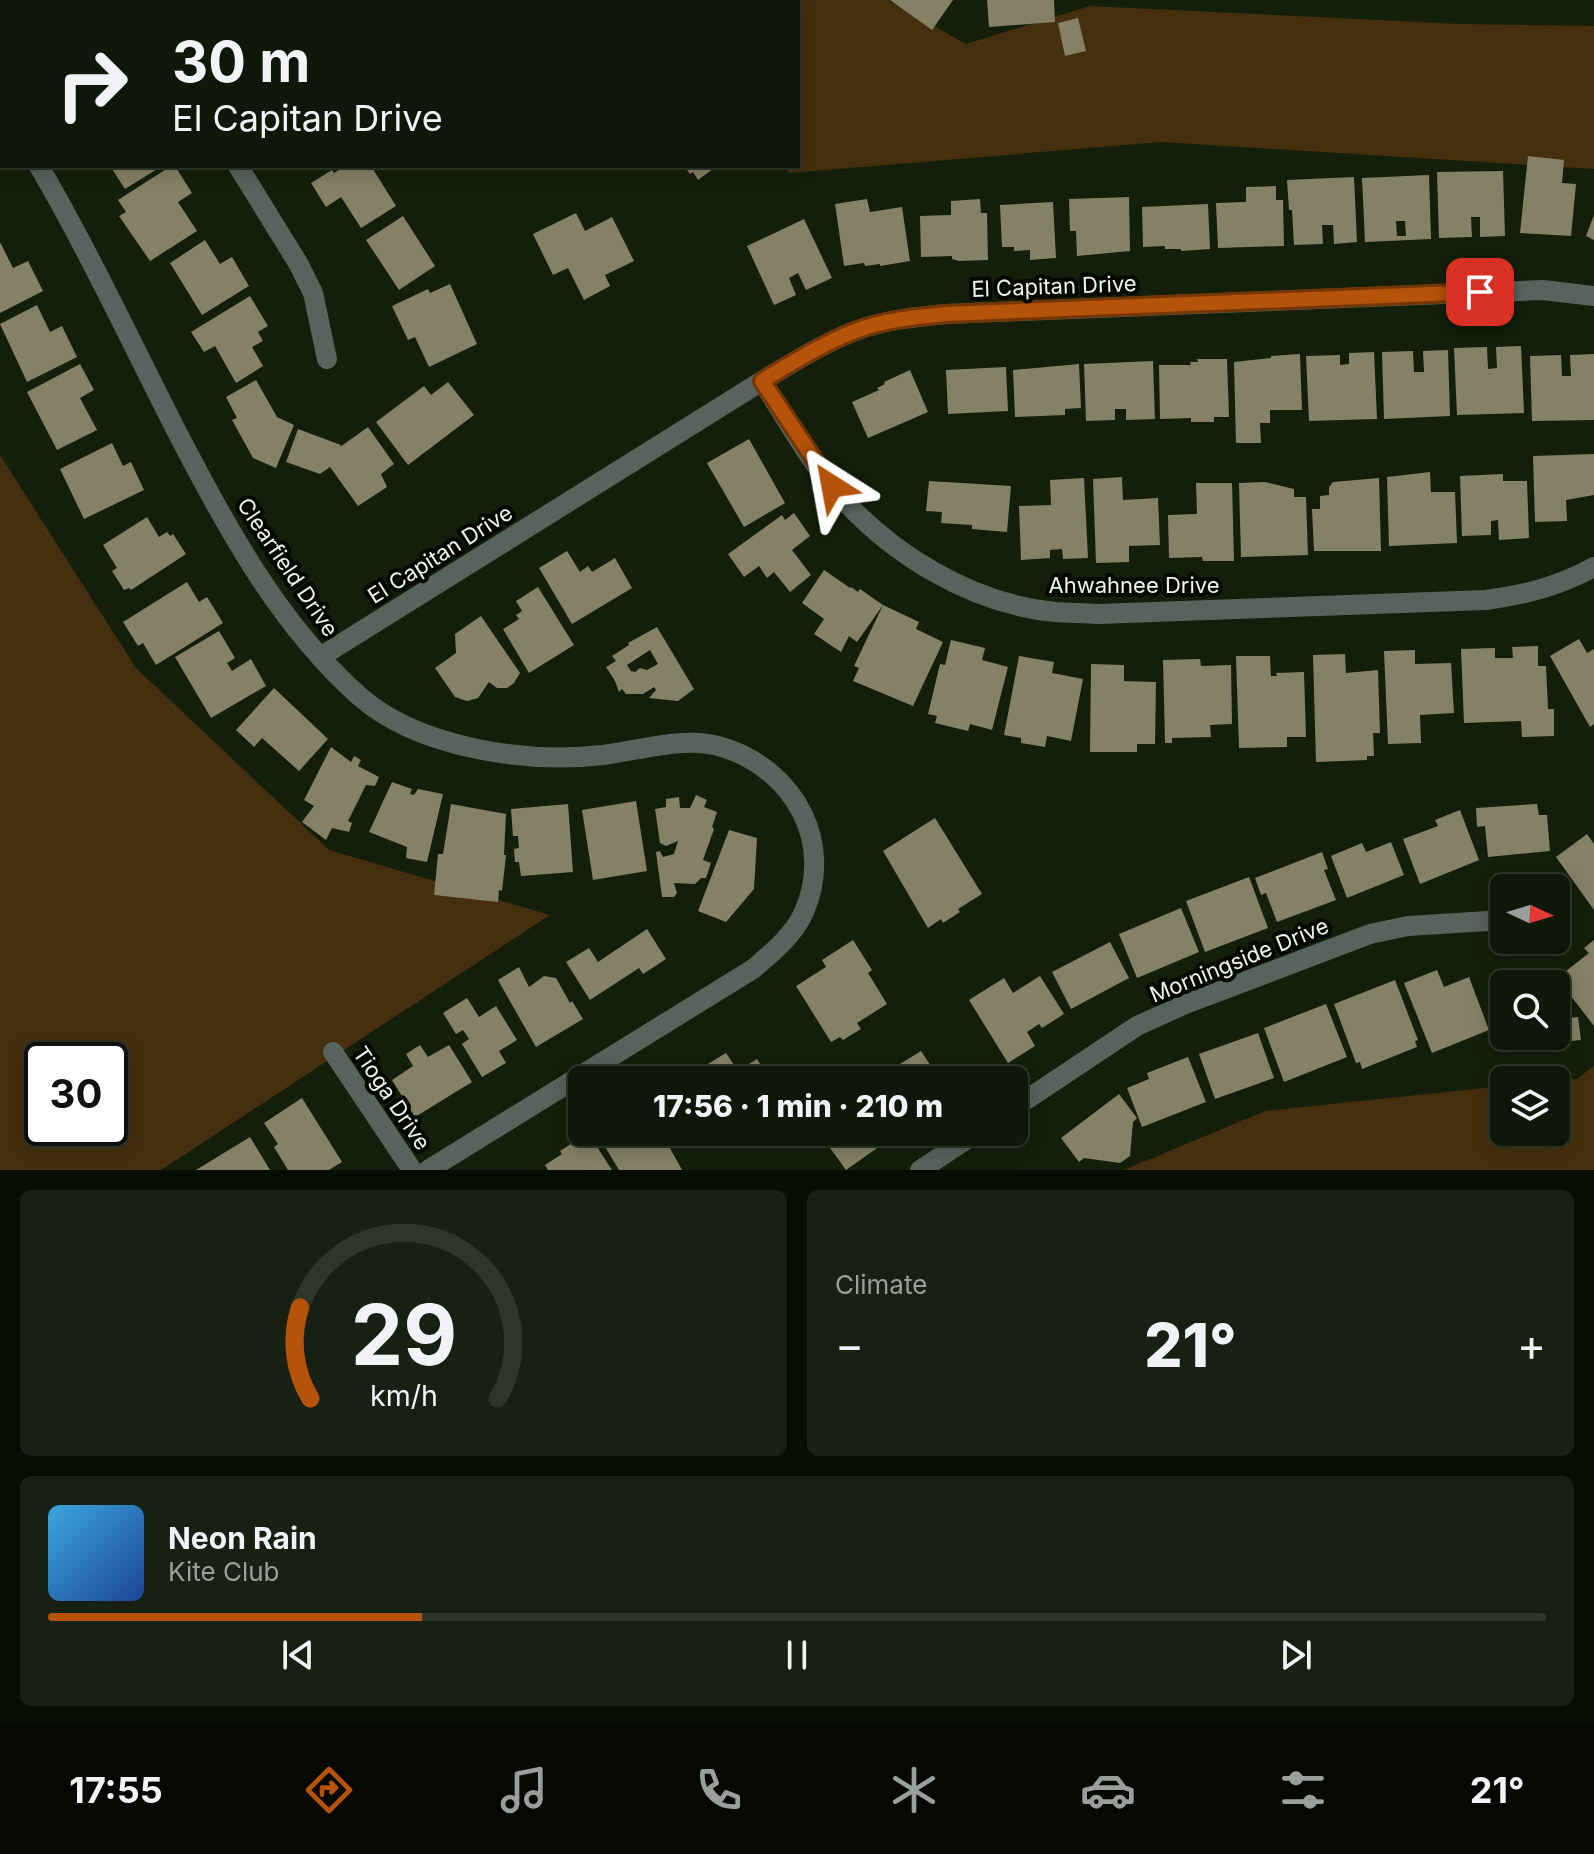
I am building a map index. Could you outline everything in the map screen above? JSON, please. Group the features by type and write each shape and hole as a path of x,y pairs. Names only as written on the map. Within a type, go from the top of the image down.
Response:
{"street":[{"name":"Clearfield Drive","path":"40,168 216,505 281,608 320,657 361,697 398,722 442,740 495,752 549,757 599,755 683,743 724,747 765,767 786,788 796,799 812,836 816,875 804,914 782,944 753,969 428,1170"},
{"path":"239,168 313,293 327,359"},
{"name":"El Capitan Drive","path":"320,657 762,381 855,331 898,319 930,316 1543,290 1594,296"},
{"name":"Ahwahnee Drive","path":"762,381 832,486 860,518 896,547 934,570 975,592 1018,605 1054,612 1098,614 1486,600 1528,594 1565,583 1594,567"},
{"name":"Morningside Drive","path":"1028,1099 1137,1026 1198,999 1370,934 1408,926 1490,921"},
{"name":"Tioga Drive","path":"333,1052 412,1170"},
{"path":"920,1170 957,1146"}],"shaded area":[{"path":"800,0 888,0 966,44 1090,6 1460,24 1594,26 1594,169 1161,142 789,173 785,168 800,168"},
{"path":"0,455 136,668 329,850 550,915 161,1170 0,1170"},
{"path":"1594,1066 1594,1170 1124,1170 1265,1111 1490,1087 1490,1146 1570,1146 1570,1080 1577,1079"}],"building":[{"path":"890,0 953,0 932,30"},
{"path":"987,0 1054,0 1055,22 989,27"},
{"path":"1078,18 1086,51 1065,56 1058,23"},
{"path":"1528,156 1564,160 1562,183 1576,184 1571,236 1520,233"},
{"path":"111,168 159,168 125,189"},
{"path":"168,168 176,168 192,193 178,202 197,231 150,261 119,216 126,212 118,200"},
{"path":"342,168 372,168 396,206 361,228 341,197 326,207 311,183 332,170 334,173"},
{"path":"686,168 713,169 698,180 693,172 690,174"},
{"path":"1503,171 1505,236 1480,237 1480,217 1471,217 1472,237 1439,238 1437,172"},
{"path":"1429,175 1431,239 1365,242 1362,178","holes":["1396,221 1405,221 1406,236 1397,236"]},
{"path":"1354,177 1357,242 1334,244 1333,225 1322,225 1323,244 1294,245 1287,180"},
{"path":"1276,186 1276,200 1283,200 1284,246 1218,248 1216,203 1246,202 1246,187"},
{"path":"1129,197 1130,251 1077,256 1076,231 1070,231 1069,199"},
{"path":"867,199 870,212 902,207 910,261 880,266 865,266 864,263 844,266 835,204"},
{"path":"980,199 981,213 987,213 988,260 921,257 920,216 951,215 951,201"},
{"path":"1053,202 1056,258 1030,260 1030,250 1014,251 1014,247 1002,247 1000,205"},
{"path":"1208,204 1210,249 1181,251 1165,249 1165,246 1143,247 1142,207"},
{"path":"576,213 585,231 612,217 634,261 605,275 610,286 584,300 568,268 553,275 533,234"},
{"path":"1594,215 1594,240 1586,236"},
{"path":"403,216 435,266 399,290 366,240"},
{"path":"804,219 832,278 806,290 798,273 789,278 796,295 774,305 747,246"},
{"path":"205,240 220,264 232,257 249,286 202,315 170,263"},
{"path":"0,242 13,268 28,261 43,291 0,313"},
{"path":"450,284 477,344 429,367 415,337 408,340 392,306 428,289 430,293"},
{"path":"250,296 268,326 258,332 263,341 252,347 263,366 236,383 215,346 204,352 191,332"},
{"path":"37,305 50,332 62,326 77,357 27,382 0,324"},
{"path":"1521,346 1524,413 1457,415 1454,348 1487,347 1488,369 1497,368 1496,347"},
{"path":"1448,350 1450,416 1384,419 1382,352 1413,351 1414,372 1424,372 1423,351"},
{"path":"1374,352 1377,419 1309,421 1306,356 1340,355 1340,365 1349,364 1349,353"},
{"path":"1300,354 1302,410 1270,410 1270,423 1260,423 1261,443 1236,443 1234,362"},
{"path":"1594,354 1594,420 1532,421 1530,356 1561,355 1562,376 1571,376 1570,355"},
{"path":"1197,359 1227,359 1229,417 1214,417 1214,422 1191,422 1191,418 1160,419 1159,365 1191,365 1190,362 1198,362"},
{"path":"1153,361 1155,419 1126,420 1126,409 1115,409 1115,420 1086,421 1084,364"},
{"path":"80,364 94,390 80,398 97,430 57,450 27,392"},
{"path":"1079,364 1081,408 1065,409 1065,415 1015,417 1013,370"},
{"path":"1006,367 1008,411 948,414 946,370"},
{"path":"910,370 928,412 868,438 852,402 879,390 877,388 884,382"},
{"path":"256,380 277,417 294,425 276,468 253,458 232,420 237,418 226,397"},
{"path":"448,382 474,415 408,465 376,422 424,386 431,395"},
{"path":"368,427 394,464 381,474 387,487 358,506 330,467 320,474 286,462 298,429 340,447"},
{"path":"749,439 785,503 744,527 707,463"},
{"path":"112,443 123,466 131,462 144,490 84,519 60,469"},
{"path":"1594,454 1594,495 1566,500 1567,521 1535,522 1533,456"},
{"path":"1430,472 1431,492 1455,492 1457,543 1389,546 1387,477"},
{"path":"1503,474 1503,481 1527,481 1529,538 1499,540 1498,520 1491,521 1491,535 1462,536 1460,476"},
{"path":"1122,477 1123,500 1158,498 1160,545 1129,546 1129,562 1096,563 1093,479"},
{"path":"1084,478 1088,558 1063,559 1062,549 1050,550 1050,558 1021,560 1019,506 1051,505 1050,480"},
{"path":"1379,478 1381,551 1314,551 1312,509 1320,509 1320,496 1329,495 1333,482"},
{"path":"929,481 1011,486 1007,532 941,523 942,512 926,511"},
{"path":"1265,482 1294,489 1294,497 1306,497 1308,555 1241,557 1239,483"},
{"path":"1196,483 1232,483 1234,561 1203,561 1202,557 1169,558 1168,515 1197,514"},
{"path":"794,513 810,536 792,550 811,575 790,592 774,572 767,578 759,566 744,577 728,554 782,515 785,520"},
{"path":"147,517 159,537 167,532 170,536 173,534 186,554 131,590 124,590 112,571 117,568 103,545"},
{"path":"567,551 580,572 588,566 592,572 615,558 632,588 572,624 539,568"},
{"path":"824,570 883,605 857,642 849,636 841,652 814,634 824,619 802,603"},
{"path":"187,582 199,602 207,597 223,623 156,665 143,643 138,646 123,622"},
{"path":"538,587 574,645 529,673 503,629 519,619 516,615 522,611 516,601"},
{"path":"883,605 919,622 916,629 943,642 913,706 853,681 859,668 854,666"},
{"path":"481,616 520,673 507,688 497,688 489,682 478,698 467,701 455,697 435,668 456,653 455,634"},
{"path":"657,627 694,689 678,701 649,698 656,690 654,687 643,694 626,694 622,689 619,692 606,667 616,661 612,656","holes":["650,650 658,664 635,672 627,665"]},
{"path":"219,631 235,658 227,663 232,671 251,659 266,686 211,718 175,657"},
{"path":"1579,639 1587,653 1594,649 1594,724 1590,727 1550,656"},
{"path":"951,640 985,648 982,660 1008,667 992,730 970,724 968,731 935,723 937,716 928,714 940,664 945,665"},
{"path":"1538,646 1538,666 1546,666 1548,709 1554,709 1554,736 1522,737 1521,721 1464,723 1461,649 1495,648 1495,658 1513,658 1512,647"},
{"path":"1415,650 1415,664 1451,663 1454,713 1420,715 1421,743 1388,744 1384,651"},
{"path":"1345,654 1346,673 1378,670 1380,733 1373,733 1374,756 1367,756 1367,760 1316,762 1313,655"},
{"path":"1019,656 1054,662 1052,673 1083,679 1071,741 1047,736 1045,747 1021,743 1021,738 1004,735"},
{"path":"1236,656 1270,656 1271,676 1304,672 1306,737 1287,737 1287,747 1239,748"},
{"path":"1200,659 1201,666 1231,665 1232,724 1210,725 1211,737 1172,738 1172,743 1165,743 1163,660"},
{"path":"1091,664 1124,665 1124,681 1156,682 1155,744 1137,744 1137,752 1090,752"},
{"path":"274,688 328,739 299,771 262,738 254,747 236,730"},
{"path":"331,747 351,762 354,756 361,760 358,766 379,777 375,786 366,785 348,821 352,823 349,832 332,828 326,840 302,822 314,806 304,800"},
{"path":"392,782 412,789 410,794 414,795 418,789 443,794 427,862 406,858 407,847 369,832"},
{"path":"696,795 707,800 704,807 717,812 703,860 711,863 706,878 695,884 674,883 677,893 674,897 662,897 656,852 660,851 663,857 674,854 678,841 666,846 660,843 655,809 666,807 666,799 679,797 680,808 690,808"},
{"path":"636,801 647,871 593,880 582,810"},
{"path":"451,804 506,814 506,855 498,902 434,895 438,854 443,854"},
{"path":"568,804 573,872 521,876 519,862 515,862 514,849 519,848 518,836 513,836 511,809"},
{"path":"1537,804 1539,815 1547,815 1550,851 1488,857 1485,826 1477,827 1476,808"},
{"path":"1460,810 1479,860 1420,884 1403,839 1438,826 1435,820"},
{"path":"935,818 982,894 943,923 941,919 928,928 883,851"},
{"path":"729,830 757,838 754,889 726,922 698,911"},
{"path":"1587,834 1594,844 1594,910 1570,874 1556,857"},
{"path":"1391,842 1404,875 1347,898 1331,856 1362,843 1366,852"},
{"path":"1322,852 1328,869 1324,870 1336,900 1277,922 1266,893 1261,895 1255,878"},
{"path":"1249,877 1268,928 1205,952 1186,901"},
{"path":"1181,908 1199,952 1137,978 1119,934"},
{"path":"647,929 666,959 643,974 639,968 590,1000 566,962 589,948 598,962"},
{"path":"853,940 872,970 868,973 887,1004 857,1023 861,1029 843,1040 840,1037 831,1042 796,986 826,967 822,960"},
{"path":"1594,940 1594,1026 1570,995 1570,970 1567,970 1589,953 1584,948"},
{"path":"1110,942 1129,978 1071,1009 1052,972"},
{"path":"519,967 529,987 544,976 556,978 583,1019 536,1047 498,980"},
{"path":"1437,970 1444,987 1469,977 1489,1030 1432,1053 1404,983"},
{"path":"1040,976 1064,1014 1042,1028 1039,1024 1027,1032 1035,1046 1008,1063 969,1000 1004,978 1013,993"},
{"path":"1395,980 1418,1040 1415,1041 1417,1047 1362,1069 1360,1062 1356,1063 1334,1004"},
{"path":"467,998 479,1017 496,1006 517,1040 499,1051 506,1063 482,1077 462,1044 469,1039 463,1030 456,1034 443,1013"},
{"path":"1326,1004 1347,1057 1284,1082 1264,1028"},
{"path":"1578,1017 1581,1040 1570,1041 1570,1018"},
{"path":"1258,1033 1274,1078 1215,1099 1199,1054"},
{"path":"420,1045 428,1057 449,1045 472,1082 415,1117 392,1080 413,1066 406,1054"},
{"path":"921,1051 931,1066 897,1066"},
{"path":"726,1053 735,1066 705,1066"},
{"path":"1188,1057 1206,1102 1142,1127 1127,1088 1149,1079 1147,1073"},
{"path":"757,1059 761,1066 746,1066"},
{"path":"1119,1094 1137,1118 1133,1122 1130,1156 1120,1163 1084,1158 1079,1162 1061,1138"},
{"path":"302,1098 342,1162 329,1170 288,1170 274,1147 278,1144 264,1123"},
{"path":"250,1137 270,1170 196,1170"},
{"path":"568,1146 596,1146 612,1170 548,1170 545,1165 562,1154 560,1151"},
{"path":"604,1146 669,1146 682,1170 619,1170"},
{"path":"829,1146 880,1146 846,1170"}],"route":[{"path":"832,486 762,381 855,331 898,319 946,314 1480,292"}]}
